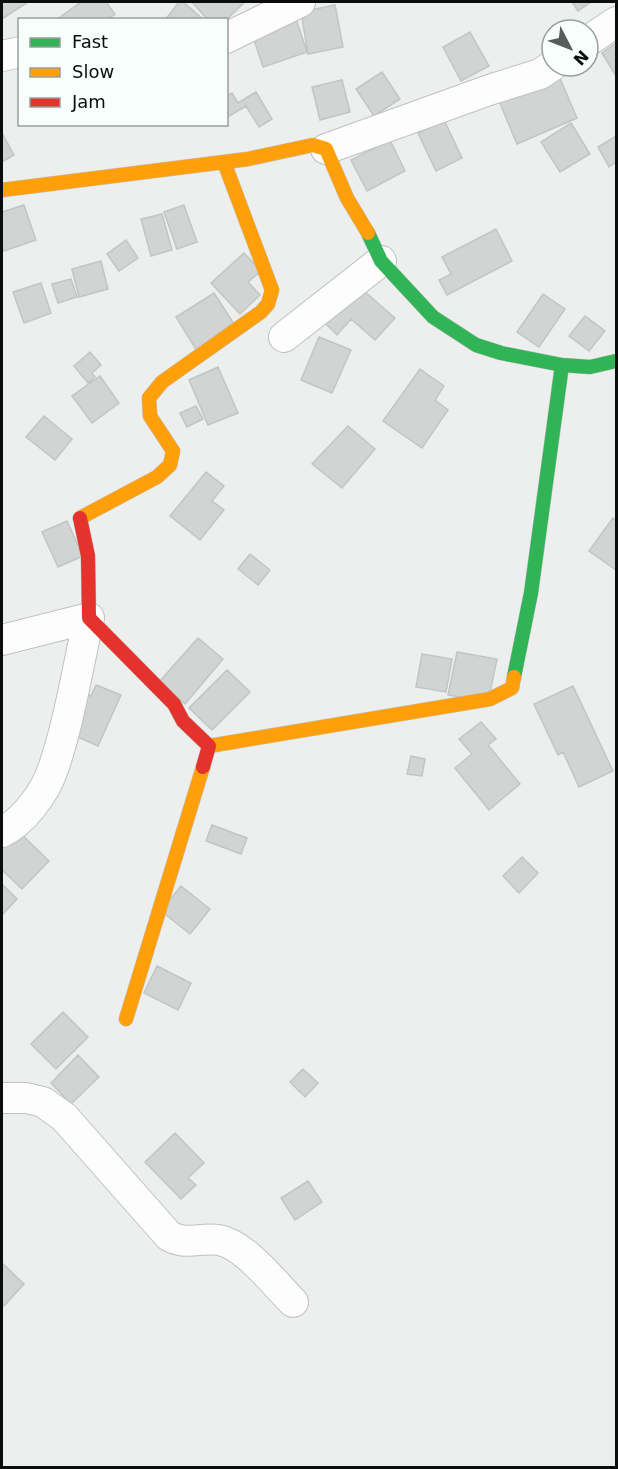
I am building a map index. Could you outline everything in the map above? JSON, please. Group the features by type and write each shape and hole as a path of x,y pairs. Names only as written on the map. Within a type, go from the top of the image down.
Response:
{"street":[{"path":"228,37 300,2"},
{"path":"600,32 616,21"},
{"path":"2,56 18,52"},
{"path":"2,190 224,162 313,145 326,149 540,74"},
{"path":"326,149 347,198 376,246 381,261 434,317 476,345 562,365 590,367 616,361"},
{"path":"2,832 12,826 40,796 53,770 89,618 88,556 78,520 84,514 157,477 170,465 173,451 150,416 149,398 162,382 240,328 268,304 272,290 224,162"},
{"path":"284,338 381,261"},
{"path":"209,746 490,699 512,688 531,593 562,365"},
{"path":"2,640 89,618"},
{"path":"89,618 174,704 183,721 209,746"},
{"path":"126,1019 209,746"},
{"path":"2,1098 26,1098 43,1102 64,1118 169,1236 181,1242 218,1240 232,1244 293,1302"}],"building":[{"path":"2,2 28,2 2,19"},
{"path":"81,2 106,2 115,14 110,18 59,18"},
{"path":"179,2 183,2 202,18 167,18"},
{"path":"192,2 241,2 243,4 228,18 206,18"},
{"path":"572,2 591,2 578,11"},
{"path":"335,5 343,47 308,54 301,12"},
{"path":"296,19 307,52 263,67 252,34"},
{"path":"470,32 489,66 461,81 443,47"},
{"path":"616,43 616,76 602,53"},
{"path":"382,72 400,99 374,116 356,89"},
{"path":"554,78 560,78 577,118 517,144 499,101"},
{"path":"342,80 350,112 320,120 312,87"},
{"path":"256,92 272,119 259,127 246,106 228,117 228,95 232,93 238,103"},
{"path":"444,120 462,158 436,171 418,133"},
{"path":"571,123 590,154 560,172 541,142"},
{"path":"2,133 14,155 2,162"},
{"path":"616,136 616,162 609,167 598,147"},
{"path":"390,140 405,171 367,191 351,160"},
{"path":"24,205 36,240 4,251 2,212"},
{"path":"184,205 197,242 177,249 164,212"},
{"path":"162,214 172,250 151,256 141,219"},
{"path":"496,229 512,261 447,295 439,280 451,274 442,257"},
{"path":"126,240 138,258 119,271 107,254"},
{"path":"244,253 261,271 248,282 260,295 240,314 211,283"},
{"path":"101,261 108,289 79,297 72,269"},
{"path":"71,279 77,297 58,303 52,284"},
{"path":"41,283 51,313 24,323 13,292"},
{"path":"357,285 395,318 375,340 351,319 337,335 324,322"},
{"path":"214,293 236,327 197,351 176,317"},
{"path":"543,294 565,309 539,347 517,332"},
{"path":"585,316 605,331 589,351 569,336"},
{"path":"319,337 351,350 332,393 301,380"},
{"path":"90,352 101,365 92,373 95,377 88,383 74,366"},
{"path":"218,367 238,413 208,425 189,380"},
{"path":"420,369 444,386 435,400 448,410 422,448 383,421"},
{"path":"100,376 119,403 92,423 72,396"},
{"path":"196,406 203,419 187,427 180,413"},
{"path":"44,416 72,439 55,460 26,437"},
{"path":"348,426 375,449 342,488 312,464"},
{"path":"206,472 224,486 212,501 224,510 200,540 170,516"},
{"path":"613,518 616,521 616,570 589,551"},
{"path":"67,521 83,556 58,567 42,532"},
{"path":"250,554 270,570 258,585 238,569"},
{"path":"198,638 223,659 185,704 159,682"},
{"path":"457,652 497,659 488,702 448,695"},
{"path":"422,654 452,659 446,692 416,687"},
{"path":"227,670 250,692 212,730 189,708"},
{"path":"96,685 121,695 98,746 53,726 70,687 91,696"},
{"path":"573,686 613,771 579,787 563,752 558,755 534,704"},
{"path":"481,722 496,739 488,745 520,784 489,810 455,768 472,754 459,739"},
{"path":"411,756 425,759 422,776 407,774"},
{"path":"212,825 247,838 241,854 206,841"},
{"path":"16,829 49,861 22,889 2,870 2,843"},
{"path":"522,857 538,873 519,893 503,876"},
{"path":"2,884 17,899 2,915"},
{"path":"181,886 210,909 190,934 161,911"},
{"path":"157,966 191,983 178,1010 144,993"},
{"path":"63,1012 88,1037 56,1069 31,1044"},
{"path":"78,1055 99,1077 71,1104 51,1083"},
{"path":"303,1069 318,1083 305,1097 290,1082"},
{"path":"175,1133 204,1163 188,1178 196,1185 181,1199 145,1162"},
{"path":"308,1181 322,1202 295,1220 281,1198"},
{"path":"2,1263 24,1284 4,1306 2,1304"}],"traffic: fast":[{"path":"368,233 381,261 433,317 476,345 501,353 562,365 590,367 616,361"},
{"path":"514,677 531,593 562,365"}],"traffic: slow":[{"path":"2,190 248,159 313,145 326,149 347,198 368,233"},
{"path":"80,518 157,477 170,465 173,451 150,416 149,398 162,382 261,312 268,304 272,290 224,162"},
{"path":"209,746 490,699 512,688 514,677"},
{"path":"126,1019 203,767"}],"traffic: jam":[{"path":"80,518 88,556 89,618 174,704 183,721 209,746 203,767"}]}
